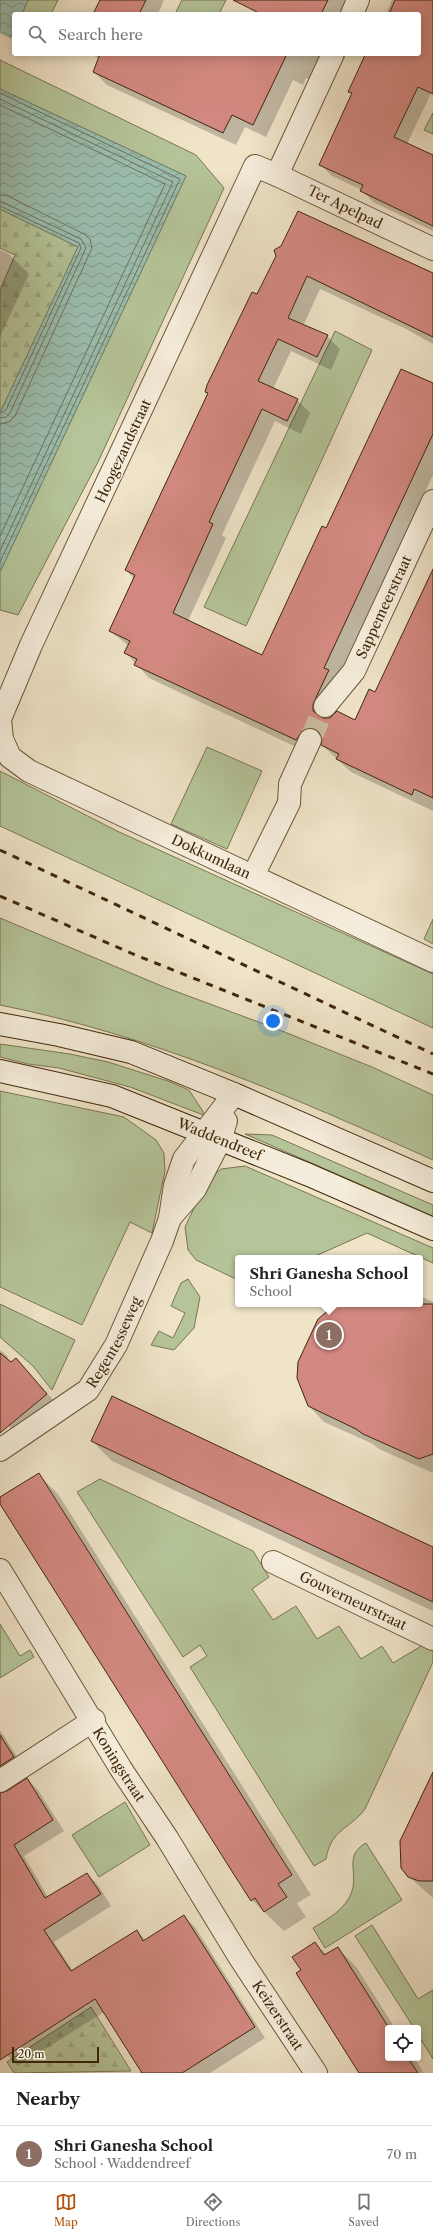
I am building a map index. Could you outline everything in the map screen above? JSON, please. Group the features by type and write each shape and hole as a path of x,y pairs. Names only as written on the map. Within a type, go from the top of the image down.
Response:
{"street":[{"path":"353,12 358,0"},
{"path":"277,175 332,56"},
{"name":"Ter Apelpad","path":"255,166 433,249"},
{"name":"Hoogezandstraat","path":"2,739 0,719 10,694 255,166"},
{"name":"Sappemeerstraat","path":"325,706 354,671 433,501"},
{"name":"Dokkumlaan","path":"2,739 10,757 29,771 433,961"},
{"path":"254,876 289,803 290,784 310,740"},
{"path":"0,1024 59,1035 131,1052 234,1094 433,1181"},
{"name":"Waddendreef","path":"0,1071 73,1086 112,1096 167,1117 211,1137 309,1175 433,1229"},
{"name":"Regentesseweg","path":"0,1450 88,1390 116,1345 162,1241 170,1218 175,1185 184,1160 211,1137 234,1094"},
{"name":"Gouverneurstraat","path":"273,1562 433,1639"},
{"name":"Koningstraat","path":"0,1570 240,1958"},
{"path":"0,1781 94,1720"},
{"name":"Keizerstraat","path":"240,1958 316,2073"}],"green space":[{"path":"28,0 58,0 52,12 23,12"},
{"path":"182,0 226,0 220,12 176,12"},
{"path":"0,60 196,155 224,188 99,460 18,615 0,610 0,572 186,176 0,89"},
{"path":"433,113 433,134 424,130"},
{"path":"0,209 78,247 0,413 0,290 15,255 0,248"},
{"path":"335,331 372,350 246,626 204,607"},
{"path":"207,747 262,771 227,849 171,824"},
{"path":"0,771 117,831 433,974 433,1028 0,826"},
{"path":"0,918 164,987 272,1027 372,1067 433,1095 433,1160 328,1113 221,1070 112,1033 0,1005"},
{"path":"433,919 433,944 424,939"},
{"path":"0,1044 70,1054 108,1062 168,1081 189,1090 206,1116 130,1087 59,1068 28,1064 0,1057"},
{"path":"0,1091 124,1117 156,1140 164,1153 165,1171 152,1233 130,1222 82,1325 0,1287"},
{"path":"245,1134 272,1135 433,1205 433,1216"},
{"path":"245,1166 433,1248 433,1263 423,1258 423,1255 415,1255 367,1233 318,1255 235,1255 235,1279 196,1260 188,1250 185,1227 202,1191 214,1175 221,1169"},
{"path":"188,1279 200,1297 194,1328 174,1350 151,1345 159,1331 173,1338 185,1313 171,1306 181,1283"},
{"path":"0,1304 75,1340 52,1390 33,1366 0,1337"},
{"path":"100,1479 253,1551 269,1577 252,1589 273,1620 296,1606 317,1639 339,1626 361,1659 382,1646 393,1663 423,1645 433,1647 433,1662 365,1809 332,1841 328,1849 326,1859 314,1866 190,1667 207,1656 200,1645 183,1657 77,1492"},
{"path":"0,1624 20,1656 30,1650 34,1657 0,1678"},
{"path":"125,1802 150,1845 99,1877 72,1835"},
{"path":"366,1843 402,1900 325,1948 313,1928 338,1912 346,1903 354,1882 353,1860 355,1854 359,1848"},
{"path":"372,1925 418,1999 433,1990 433,2059 421,2040 421,2025 412,2025 355,1936"},
{"path":"91,2007 131,2071 14,2073 7,2062"}],"water":[{"path":"0,0 28,0 23,12 12,12 12,34 0,60"},
{"path":"0,89 186,176 0,572 0,413 78,247 0,209"}],"pier":[{"path":"0,33 12,39 2,60 0,59"}],"building":[{"path":"100,0 146,0 140,12 94,12"},
{"path":"233,0 328,0 322,12 257,12"},
{"path":"395,0 433,0 433,94 418,87 394,137 433,155 433,226 360,191 363,185 319,165 352,93 348,92 365,56 421,56 421,12 390,12"},
{"path":"99,56 286,56 253,125 232,115 223,133 93,72"},
{"path":"298,211 433,273 433,337 307,276 288,318 328,335 317,357 278,339 258,381 298,399 287,421 262,409 209,522 213,524 173,613 262,655 322,526 326,528 401,369 433,383 433,434 324,668 329,670 313,704 313,711 323,718 330,718 337,711 355,720 369,689 375,692 433,569 433,798 414,789 412,795 336,759 339,754 321,745 322,739 320,733 315,729 303,730 296,740 134,665 137,659 124,653 130,641 109,631 135,575 125,570 208,393 205,392 207,385 252,292 257,294 276,256 274,250 281,246"},
{"path":"423,1304 433,1304 433,1454 419,1459 363,1434 356,1429 308,1406 297,1378 298,1362 318,1319 335,1307 423,1307"},
{"path":"0,1353 11,1362 16,1358 47,1394 0,1433"},
{"path":"112,1396 433,1547 433,1602 91,1441"},
{"path":"39,1473 292,1875 278,1884 287,1897 264,1912 255,1898 251,1901 0,1504 0,1497"},
{"path":"0,1735 14,1757 0,1766"},
{"path":"433,1772 433,1881 419,1881 408,1877 401,1868 400,1841"},
{"path":"27,1778 53,1820 14,1845 45,1898 87,1873 101,1894 44,1930 71,1971 137,1930 143,1941 184,1915 255,2027 182,2073 142,2073 95,1999 0,2060 0,1793 7,1791"},
{"path":"315,1942 324,1955 338,1947 387,2025 385,2025 385,2061 410,2061 418,2073 359,2073 296,1973 301,1970 292,1957"}],"tunnel":[{"path":"310,740 325,706"}],"railway":[{"path":"0,850 433,1054"},
{"path":"0,896 133,954 433,1074"}],"place":[{"name":"Shri Ganesha School","path":"329,1335"}]}
